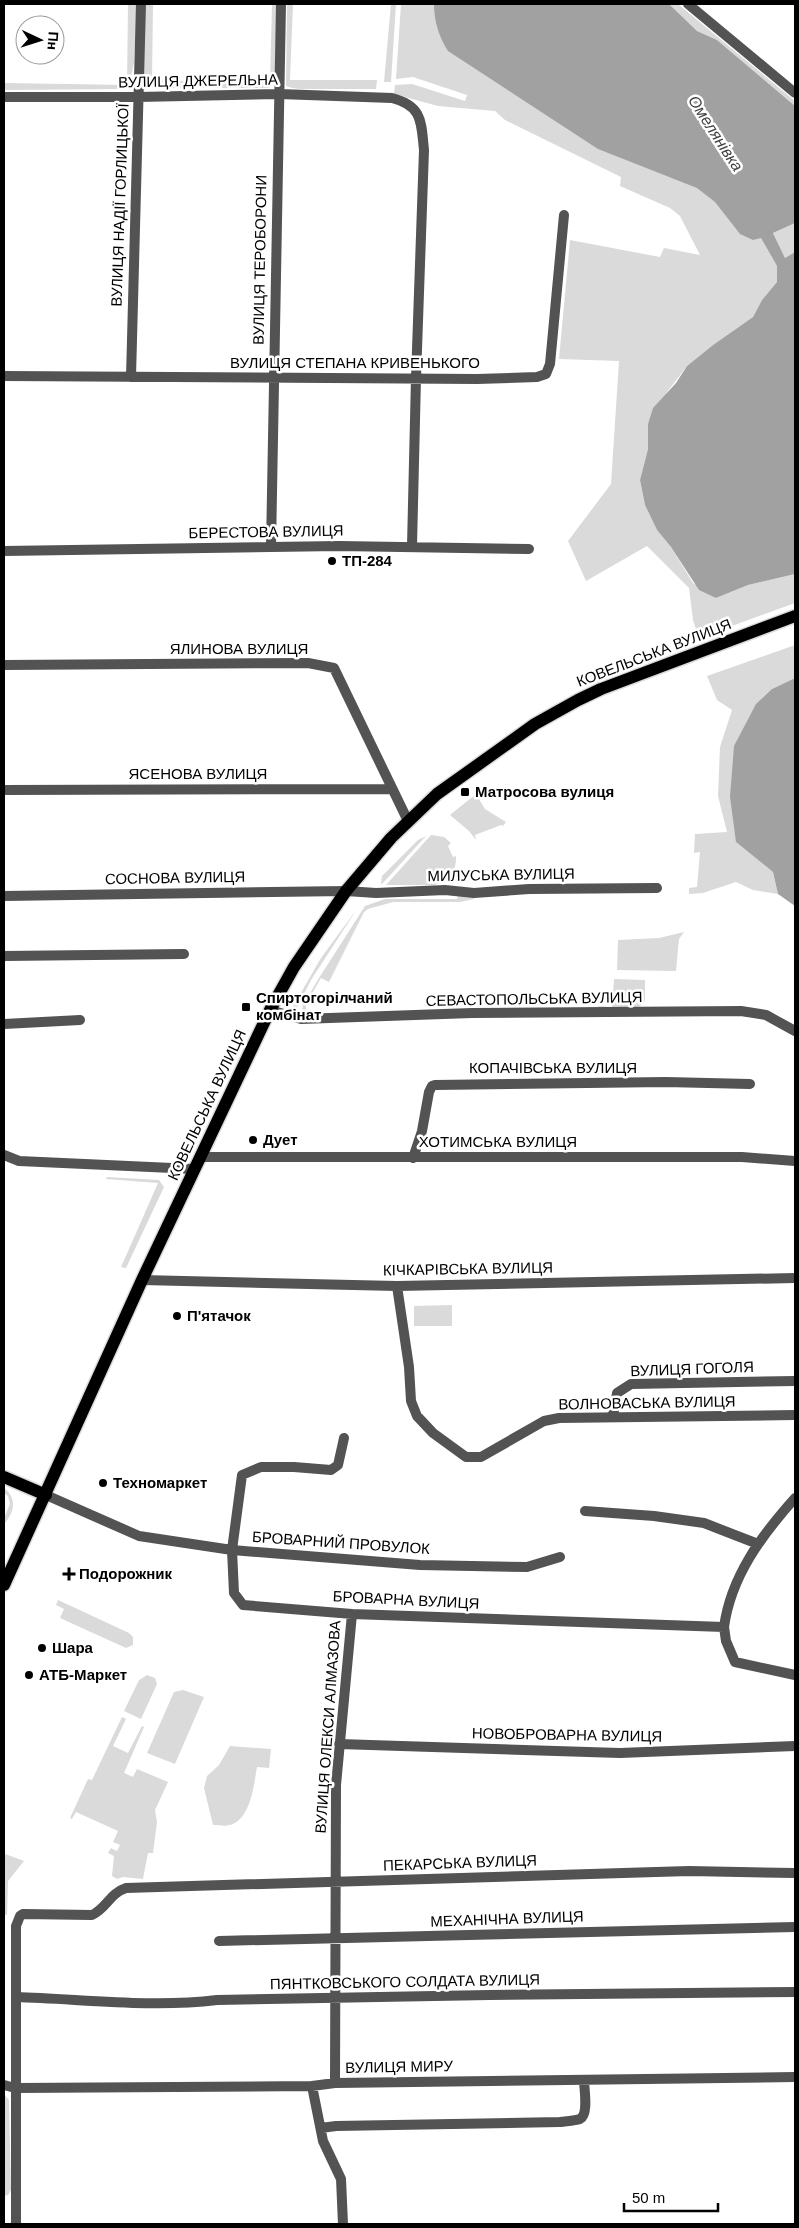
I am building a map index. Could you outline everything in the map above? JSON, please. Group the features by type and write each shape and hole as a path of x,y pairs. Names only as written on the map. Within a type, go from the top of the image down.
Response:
{"main road":[{"name":"КОВЕЛЬСЬКА ВУЛИЦЯ","path":"4,1585 142,1280 270,1010 294,967 346,891 391,838 437,794 536,724 578,700 612,685 795,616"},
{"path":"4,1477 46,1495"}],"street":[{"name":"ВУЛИЦЯ НАДІЇ ГОРЛИЦЬКОЇ","path":"130,377 142,4"},
{"name":"ВУЛИЦЯ ТЕРОБОРОНИ","path":"271,547 281,4"},
{"path":"688,4 795,93"},
{"name":"ВУЛИЦЯ ДЖЕРЕЛЬНА","path":"4,97 279,94 392,98 406,102 415,110 420,118 424,150 416,378"},
{"name":"ВУЛИЦЯ СТЕПАНА КРИВЕНЬКОГО","path":"4,376 477,380 537,377 546,374 550,364 564,215"},
{"path":"412,546 416,378"},
{"name":"БЕРЕСТОВА ВУЛИЦЯ","path":"4,551 412,546 529,549"},
{"name":"ЯЛИНОВА ВУЛИЦЯ","path":"4,665 308,663 334,668 408,821"},
{"name":"ЯСЕНОВА ВУЛИЦЯ","path":"4,790 392,789"},
{"name":"МИЛУСЬКА ВУЛИЦЯ","path":"346,891 376,893 445,890 474,893 657,888"},
{"name":"СОСНОВА ВУЛИЦЯ","path":"4,896 346,891"},
{"path":"4,956 184,954"},
{"name":"СЕВАСТОПОЛЬСЬКА ВУЛИЦЯ","path":"270,1010 301,1018 472,1013 742,1011 766,1015 795,1031"},
{"path":"4,1024 80,1020"},
{"name":"КОПАЧІВСЬКА ВУЛИЦЯ","path":"413,1158 422,1131 428,1092 435,1085 656,1082 750,1084"},
{"path":"4,1155 19,1160 194,1169"},
{"name":"ХОТИМСЬКА ВУЛИЦЯ","path":"200,1157 742,1157 795,1160"},
{"name":"КІЧКАРІВСЬКА ВУЛИЦЯ","path":"142,1280 397,1286 795,1278"},
{"name":"ВОЛНОВАСЬКА ВУЛИЦЯ","path":"397,1286 413,1410 433,1433 463,1455 469,1457 485,1456 550,1419 576,1416 795,1415"},
{"name":"ВУЛИЦЯ ГОГОЛЯ","path":"613,1416 617,1393 631,1384 795,1380"},
{"name":"БРОВАРНИЙ ПРОВУЛОК","path":"344,1438 338,1465 330,1470 294,1467 261,1468 242,1475 232,1550 420,1565 527,1567 560,1557"},
{"path":"46,1495 139,1536 232,1550"},
{"path":"795,1498 758,1544 738,1578 730,1599 724,1627 726,1641 735,1662 795,1675"},
{"path":"585,1511 654,1516 704,1523 758,1544"},
{"name":"БРОВАРНА ВУЛИЦЯ","path":"232,1550 234,1593 243,1604 352,1614 724,1627"},
{"name":"ВУЛИЦЯ ОЛЕКСИ АЛМАЗОВА","path":"335,2083 334,1832 339,1744 352,1614"},
{"name":"НОВОБРОВАРНА ВУЛИЦЯ","path":"339,1744 620,1753 795,1746"},
{"name":"ПЕКАРСЬКА ВУЛИЦЯ","path":"16,1997 16,1926 20,1916 27,1913 92,1915 99,1911 115,1892 126,1888 689,1872 795,1873"},
{"name":"МЕХАНІЧНА ВУЛИЦЯ","path":"219,1941 795,1927"},
{"name":"ПЯНТКОВСЬКОГО СОЛДАТА ВУЛИЦЯ","path":"16,1997 149,2004 490,1995 795,1992"},
{"path":"16,1997 16,2224"},
{"name":"ВУЛИЦЯ МИРУ","path":"4,2086 15,2088 312,2086 335,2083 795,2077"},
{"path":"320,2128 336,2126 560,2122 579,2119 584,2114 585,2109 584,2080"},
{"path":"312,2086 323,2141 341,2179 343,2224"}],"shaded area":[{"path":"128,4 137,4 134,63 129,86 124,89 4,90 4,83 127,85"},
{"path":"144,4 153,4 152,80 270,83 272,4 277,4 275,79 269,88 149,88 144,84 142,77"},
{"path":"287,4 293,4 290,80 377,80 376,89 300,89 286,86"},
{"path":"391,4 396,4 391,82 384,82"},
{"path":"401,4 445,4 682,173 763,235 765,245 777,266 777,282 762,300 753,317 687,366 667,392 648,424 648,449 640,480 645,505 657,530 671,547 693,583 716,598 748,585 795,574 795,603 699,638 693,620 689,588 647,546 586,581 568,541 611,484 619,361 559,359 570,240 660,257 664,248 700,255 680,216 670,208 620,186 621,177 505,120 495,111 438,106 394,94 395,85 412,84 465,101 467,95 413,77 396,79"},
{"path":"669,4 678,4 795,101 795,106 717,40 697,31"},
{"path":"795,223 795,252 785,258 773,233"},
{"path":"795,645 795,678 772,689 736,842 773,872 778,894 753,890 736,882 703,893 689,894 689,888 697,887 700,852 694,853 695,834 727,832 718,796 720,747 732,710 717,700 707,676"},
{"path":"476,794 485,809 506,822 503,826 501,825 475,835 476,840 469,831 450,815"},
{"path":"431,835 444,837 451,843 448,846 453,857 456,856 456,861 451,875 434,885 386,885"},
{"path":"426,836 381,884 382,876 418,840"},
{"path":"458,896 474,897 474,899 460,902 393,902 368,909 364,912 329,982 321,978 306,1004 306,1012 313,1014 302,1011 303,1005 319,978 365,906 385,899 457,899"},
{"path":"357,909 311,980 296,1010 291,1010 321,958"},
{"path":"684,932 679,939 676,971 617,970 618,940 659,938"},
{"path":"614,979 645,980 645,1001 639,1007 598,1009 598,1006 612,1007"},
{"path":"107,1177 159,1180 164,1187 126,1268 121,1267 158,1183 106,1179"},
{"path":"452,1305 452,1326 414,1326 414,1306"},
{"path":"4,1488 11,1496 13,1505 10,1515 4,1524 4,1518 10,1504 8,1496 4,1493"},
{"path":"58,1600 129,1633 133,1637 133,1645 126,1648 60,1618 64,1609 56,1605"},
{"path":"147,1675 155,1678 157,1684 141,1719 124,1711 139,1680"},
{"path":"183,1690 204,1697 175,1764 147,1753 174,1692"},
{"path":"122,1717 126,1719 113,1746 128,1753 142,1726 144,1727 124,1773 133,1777 137,1769 168,1782 155,1810 157,1822 153,1853 148,1853 143,1879 123,1877 117,1879 112,1876 114,1856 108,1853 111,1848 117,1851 120,1845 113,1842 118,1831 76,1812 72,1819 70,1818 88,1779 92,1780"},
{"path":"230,1746 271,1749 269,1768 257,1767 251,1799 239,1820 228,1825 213,1825 204,1788 207,1776 219,1765"},
{"path":"5,1854 24,1861 8,1881 7,1915 4,1914"},
{"path":"4,2094 9,2100 11,2190 8,2195 4,2196"}],"water":[{"name":"Омелянівка","path":"434,4 669,4 697,31 717,40 795,106 795,223 773,233 785,258 795,252 795,574 748,585 716,598 699,590 671,547 657,530 645,505 640,480 648,449 648,424 653,408 676,383 687,366 753,317 762,300 777,282 777,266 761,238 753,240 740,234 715,202 697,188 598,149 448,51 438,29"},
{"path":"795,678 795,906 778,894 773,872 736,842 730,797 734,746 756,704 772,689"}],"place":[{"name":"ТП-284","path":"332,561"},
{"name":"Матросова вулиця","path":"465,792"},
{"name":"Спиртогорілчаний комбінат","path":"246,1007"},
{"name":"Дует","path":"253,1140"},
{"name":"П'ятачок","path":"177,1316"},
{"name":"Техномаркет","path":"103,1483"},
{"name":"Подорожник","path":"69,1574"},
{"name":"Шара","path":"42,1648"},
{"name":"АТБ-Маркет","path":"29,1675"}]}
